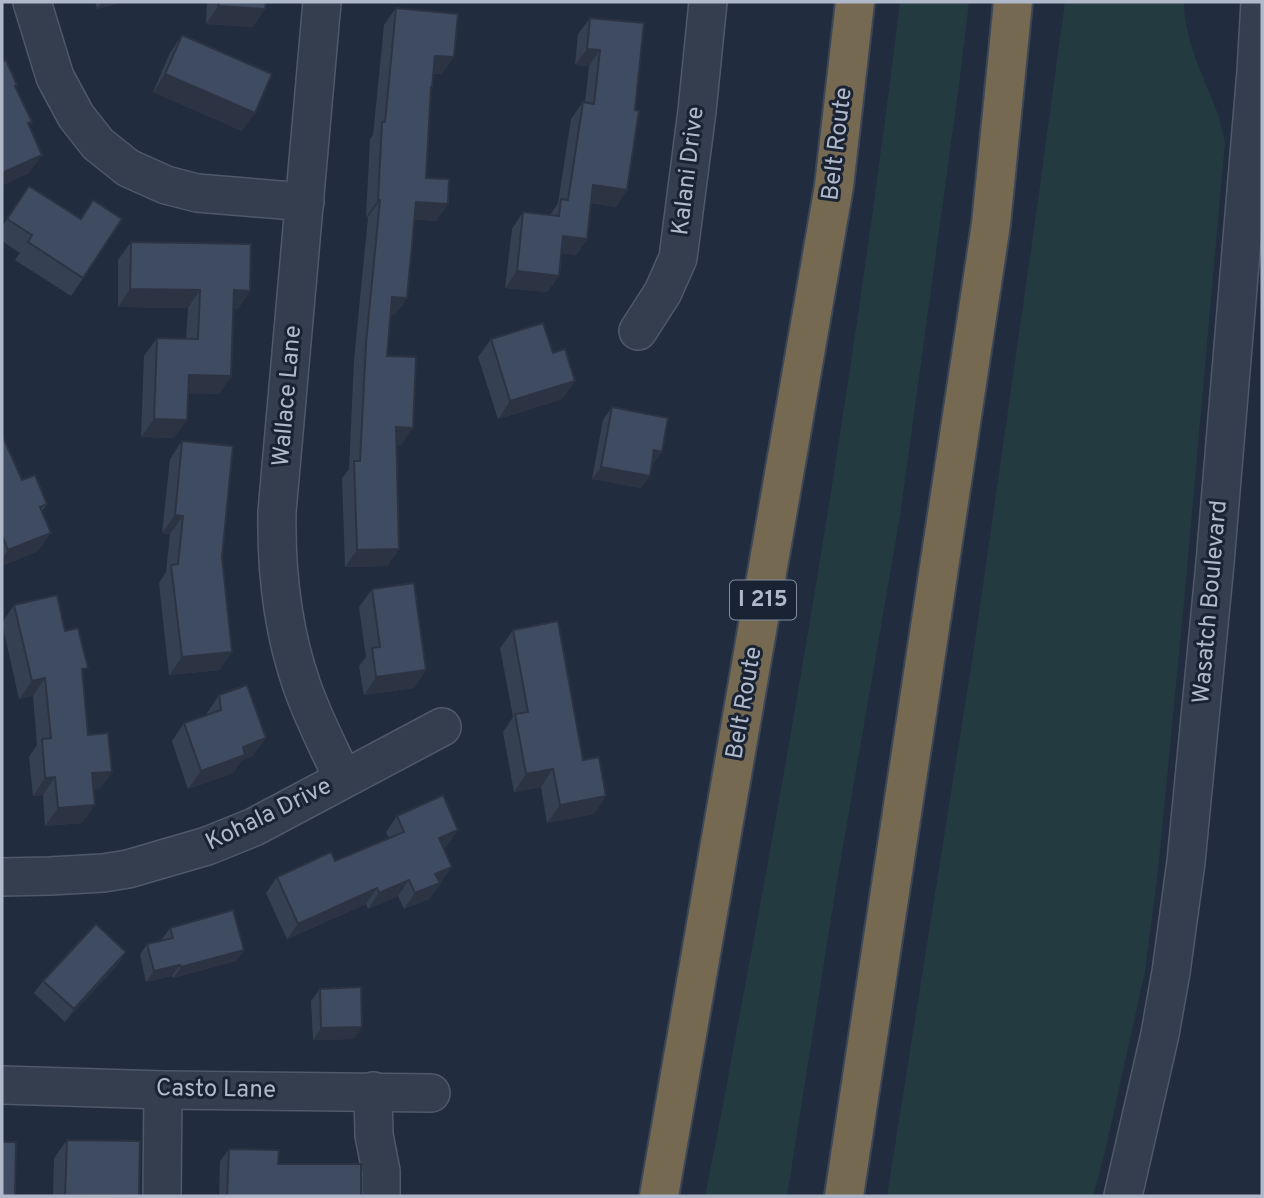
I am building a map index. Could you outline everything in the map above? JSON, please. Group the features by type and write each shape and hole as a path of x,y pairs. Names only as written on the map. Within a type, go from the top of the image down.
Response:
{"highway":[{"name":"Belt Route","path":"659,1196 834,186 855,2"},
{"path":"844,1196 992,224 1013,2"}],"street":[{"path":"32,2 55,77 76,116 99,144 128,168 166,185 197,193 305,202"},
{"name":"Wallace Lane","path":"322,2 277,512 278,571 293,660 343,779"},
{"name":"Kalani Drive","path":"638,331 663,292 678,258 708,2"},
{"name":"Wasatch Boulevard","path":"1123,1196 1160,1034 1186,862 1215,563 1260,2"},
{"name":"Kohala Drive","path":"2,877 103,873 128,869 206,846 254,827 442,727"},
{"name":"Casto Lane","path":"2,1085 431,1093"},
{"path":"162,1196 163,1090"},
{"path":"373,1091 374,1135 381,1171 381,1196"}],"green space":[{"path":"900,2 969,2 900,516 836,887 787,1196 705,1196 755,933 816,585 869,236"},
{"path":"1065,2 1184,2 1187,30 1225,142 1184,602 1158,871 1145,971 1093,1196 887,1196 974,648"}],"building":[{"path":"219,2 266,2 265,9 218,6"},
{"path":"396,8 458,14 454,57 435,56 426,178 449,179 448,204 416,202 407,298 392,297 387,356 416,357 413,428 396,427 399,549 357,550 354,461 360,461 366,343 380,200 382,122 385,122"},
{"path":"590,18 644,23 635,110 639,111 627,190 593,185 587,239 563,236 559,276 517,271 523,212 559,216 561,199 568,200 583,102 594,104 600,50 587,49"},
{"path":"182,35 272,74 255,113 165,74"},
{"path":"6,60 32,122 28,123 42,155 2,173 2,62"},
{"path":"29,186 81,219 93,200 122,219 83,278 28,242 32,235 7,219"},
{"path":"131,242 251,244 250,291 234,290 231,376 189,375 187,420 154,419 157,338 198,339 200,290 130,289"},
{"path":"543,323 553,353 565,349 575,381 510,401 491,339"},
{"path":"612,407 668,418 662,452 654,450 650,476 601,467"},
{"path":"2,435 22,480 35,475 47,504 40,507 51,533 8,550 2,535"},
{"path":"182,441 233,446 222,557 232,652 182,657 171,565 178,564 183,516 175,515"},
{"path":"414,583 426,670 376,677 372,648 380,647 372,589"},
{"path":"57,595 65,631 78,628 88,668 82,669 88,735 108,733 112,772 92,773 95,805 58,808 55,777 45,778 42,739 51,738 45,678 32,681 14,605"},
{"path":"558,621 583,760 599,757 606,796 560,805 553,769 526,774 515,714 528,712 513,630"},
{"path":"247,685 266,738 243,747 245,755 201,771 184,723 221,710 219,695"},
{"path":"443,795 458,830 439,838 452,867 435,874 440,883 415,893 409,880 379,893 377,888 298,924 277,877 331,852 335,861 404,832 397,816"},
{"path":"233,910 244,950 181,967 180,965 154,971 147,944 173,938 170,928"},
{"path":"96,924 126,952 74,1009 43,981"},
{"path":"361,987 362,1027 321,1028 320,989"},
{"path":"67,1140 140,1141 139,1196 65,1195"},
{"path":"2,1142 16,1142 15,1196 2,1196"},
{"path":"229,1149 279,1150 278,1164 361,1164 361,1196 227,1196"}]}
